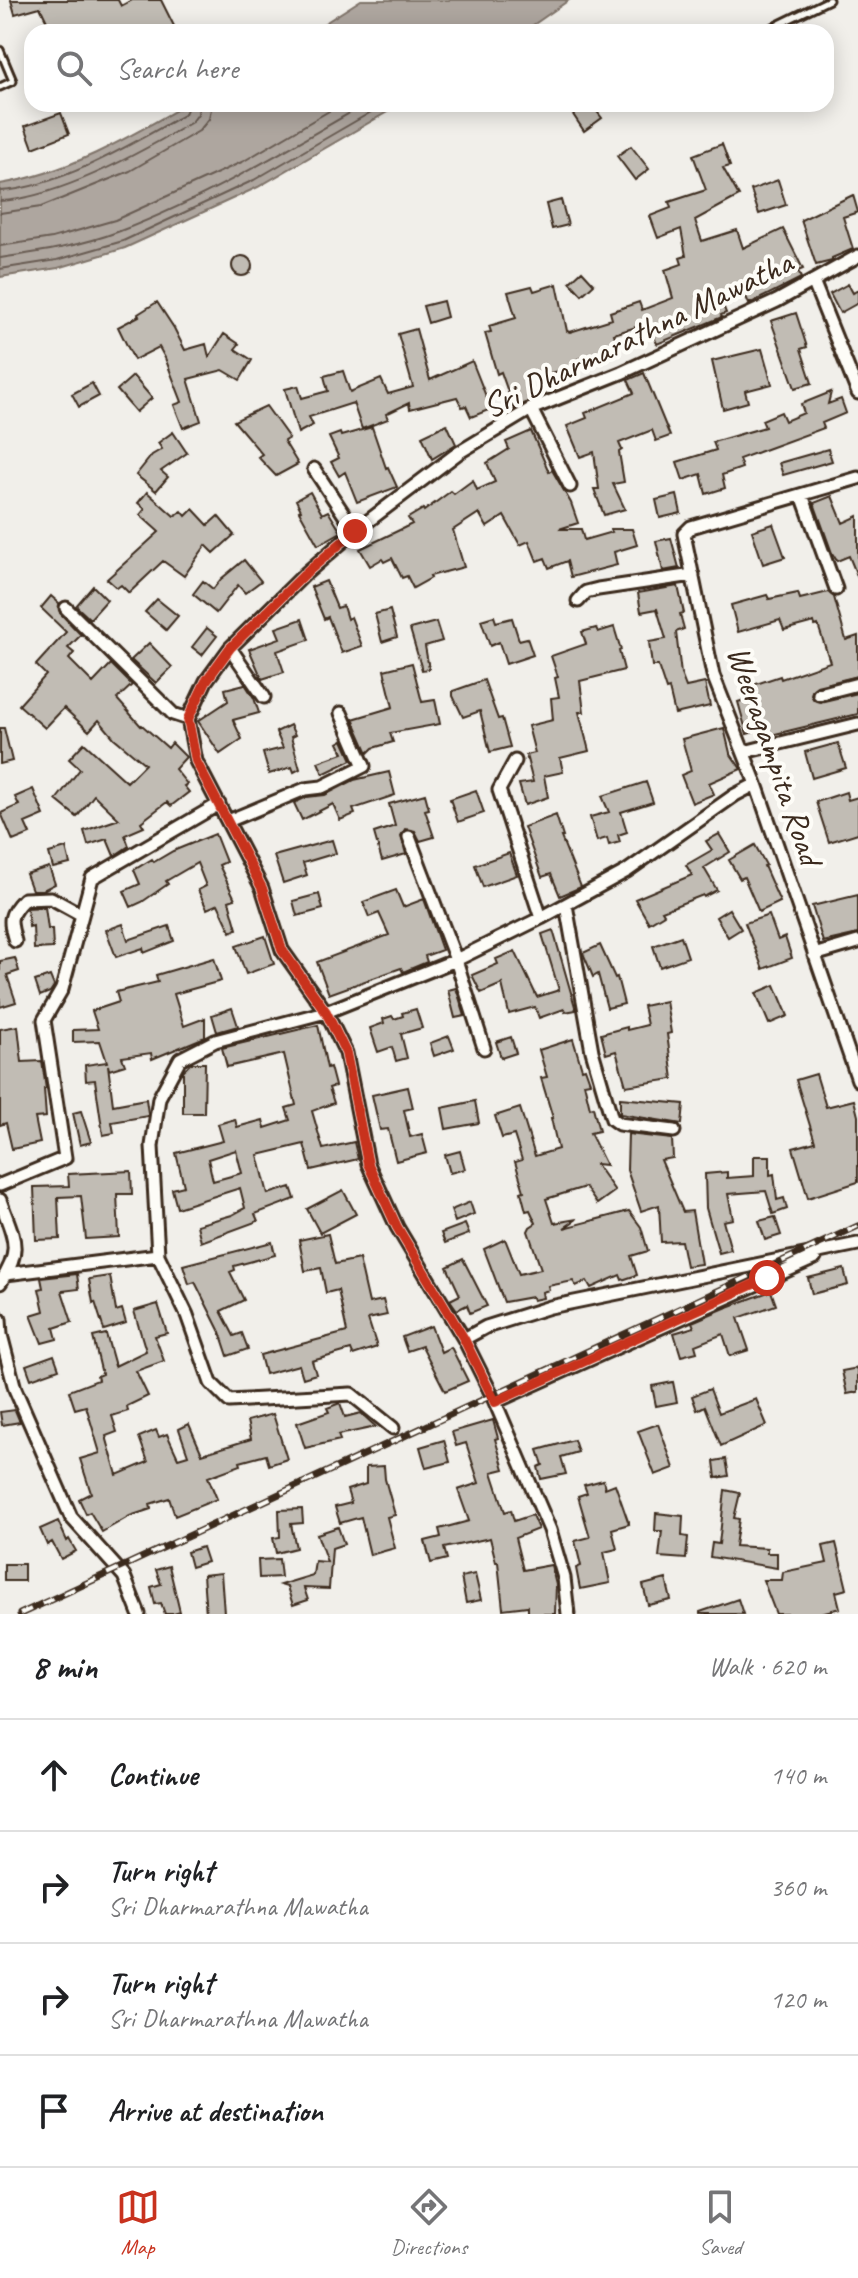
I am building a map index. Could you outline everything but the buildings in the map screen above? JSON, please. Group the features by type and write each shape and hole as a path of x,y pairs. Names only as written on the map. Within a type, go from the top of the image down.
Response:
{"street":[{"name":"Sri Dharmarathna Mawatha","path":"188,719 206,681 230,648 305,574 355,531 458,453 531,409 621,373 777,301 858,256"},
{"path":"813,281 855,375 858,393"},
{"path":"531,409 570,486"},
{"path":"314,469 355,531"},
{"path":"836,589 802,495 858,478"},
{"name":"Weeragampita Road","path":"802,495 691,527 684,534 713,675 756,784 858,1080"},
{"path":"578,601 586,592 598,589 693,575"},
{"path":"66,608 173,714 188,719 196,761 262,888 282,950 326,1012 346,1053 368,1164 397,1227 464,1339 495,1402 550,1530 564,1578 568,1614"},
{"path":"230,648 264,697"},
{"path":"819,694 858,684"},
{"path":"228,821 305,789 322,787 364,766 341,713"},
{"path":"744,752 858,724"},
{"path":"515,761 499,790 541,918"},
{"path":"393,1428 351,1394 229,1401 211,1383 187,1315 158,1255 152,1146 159,1098 180,1059 215,1041 326,1012 456,960 627,871 735,795 756,784"},
{"path":"0,1185 65,1158 44,1020 62,989 92,878 219,804"},
{"path":"409,837 456,960 484,1048"},
{"path":"15,941 10,921 15,908 24,899 51,898 82,915"},
{"path":"566,905 592,1051 612,1119 619,1124 674,1131"},
{"path":"814,955 858,942"},
{"path":"0,1200 15,1244 14,1263 3,1279"},
{"path":"464,1339 486,1327 550,1307 858,1244"},
{"path":"495,1402 767,1278 858,1244"},
{"path":"3,1279 158,1255"},
{"path":"0,1319 15,1389 71,1517 115,1570 124,1576 139,1614"}],"lane":[{"path":"780,24 829,0"},
{"path":"0,50 13,81 0,87"}],"water":[{"path":"361,0 569,0 534,24 324,24"},
{"path":"173,112 387,112 258,187 125,248 58,268 0,277 0,184 50,172 120,141"}],"railway":[{"path":"20,1614 858,1226"}],"route":[{"path":"355,531 305,574 230,648 206,681 188,719 196,761 262,888 282,950 326,1012 346,1053 368,1164 397,1227 464,1339 495,1402 767,1278"}]}
